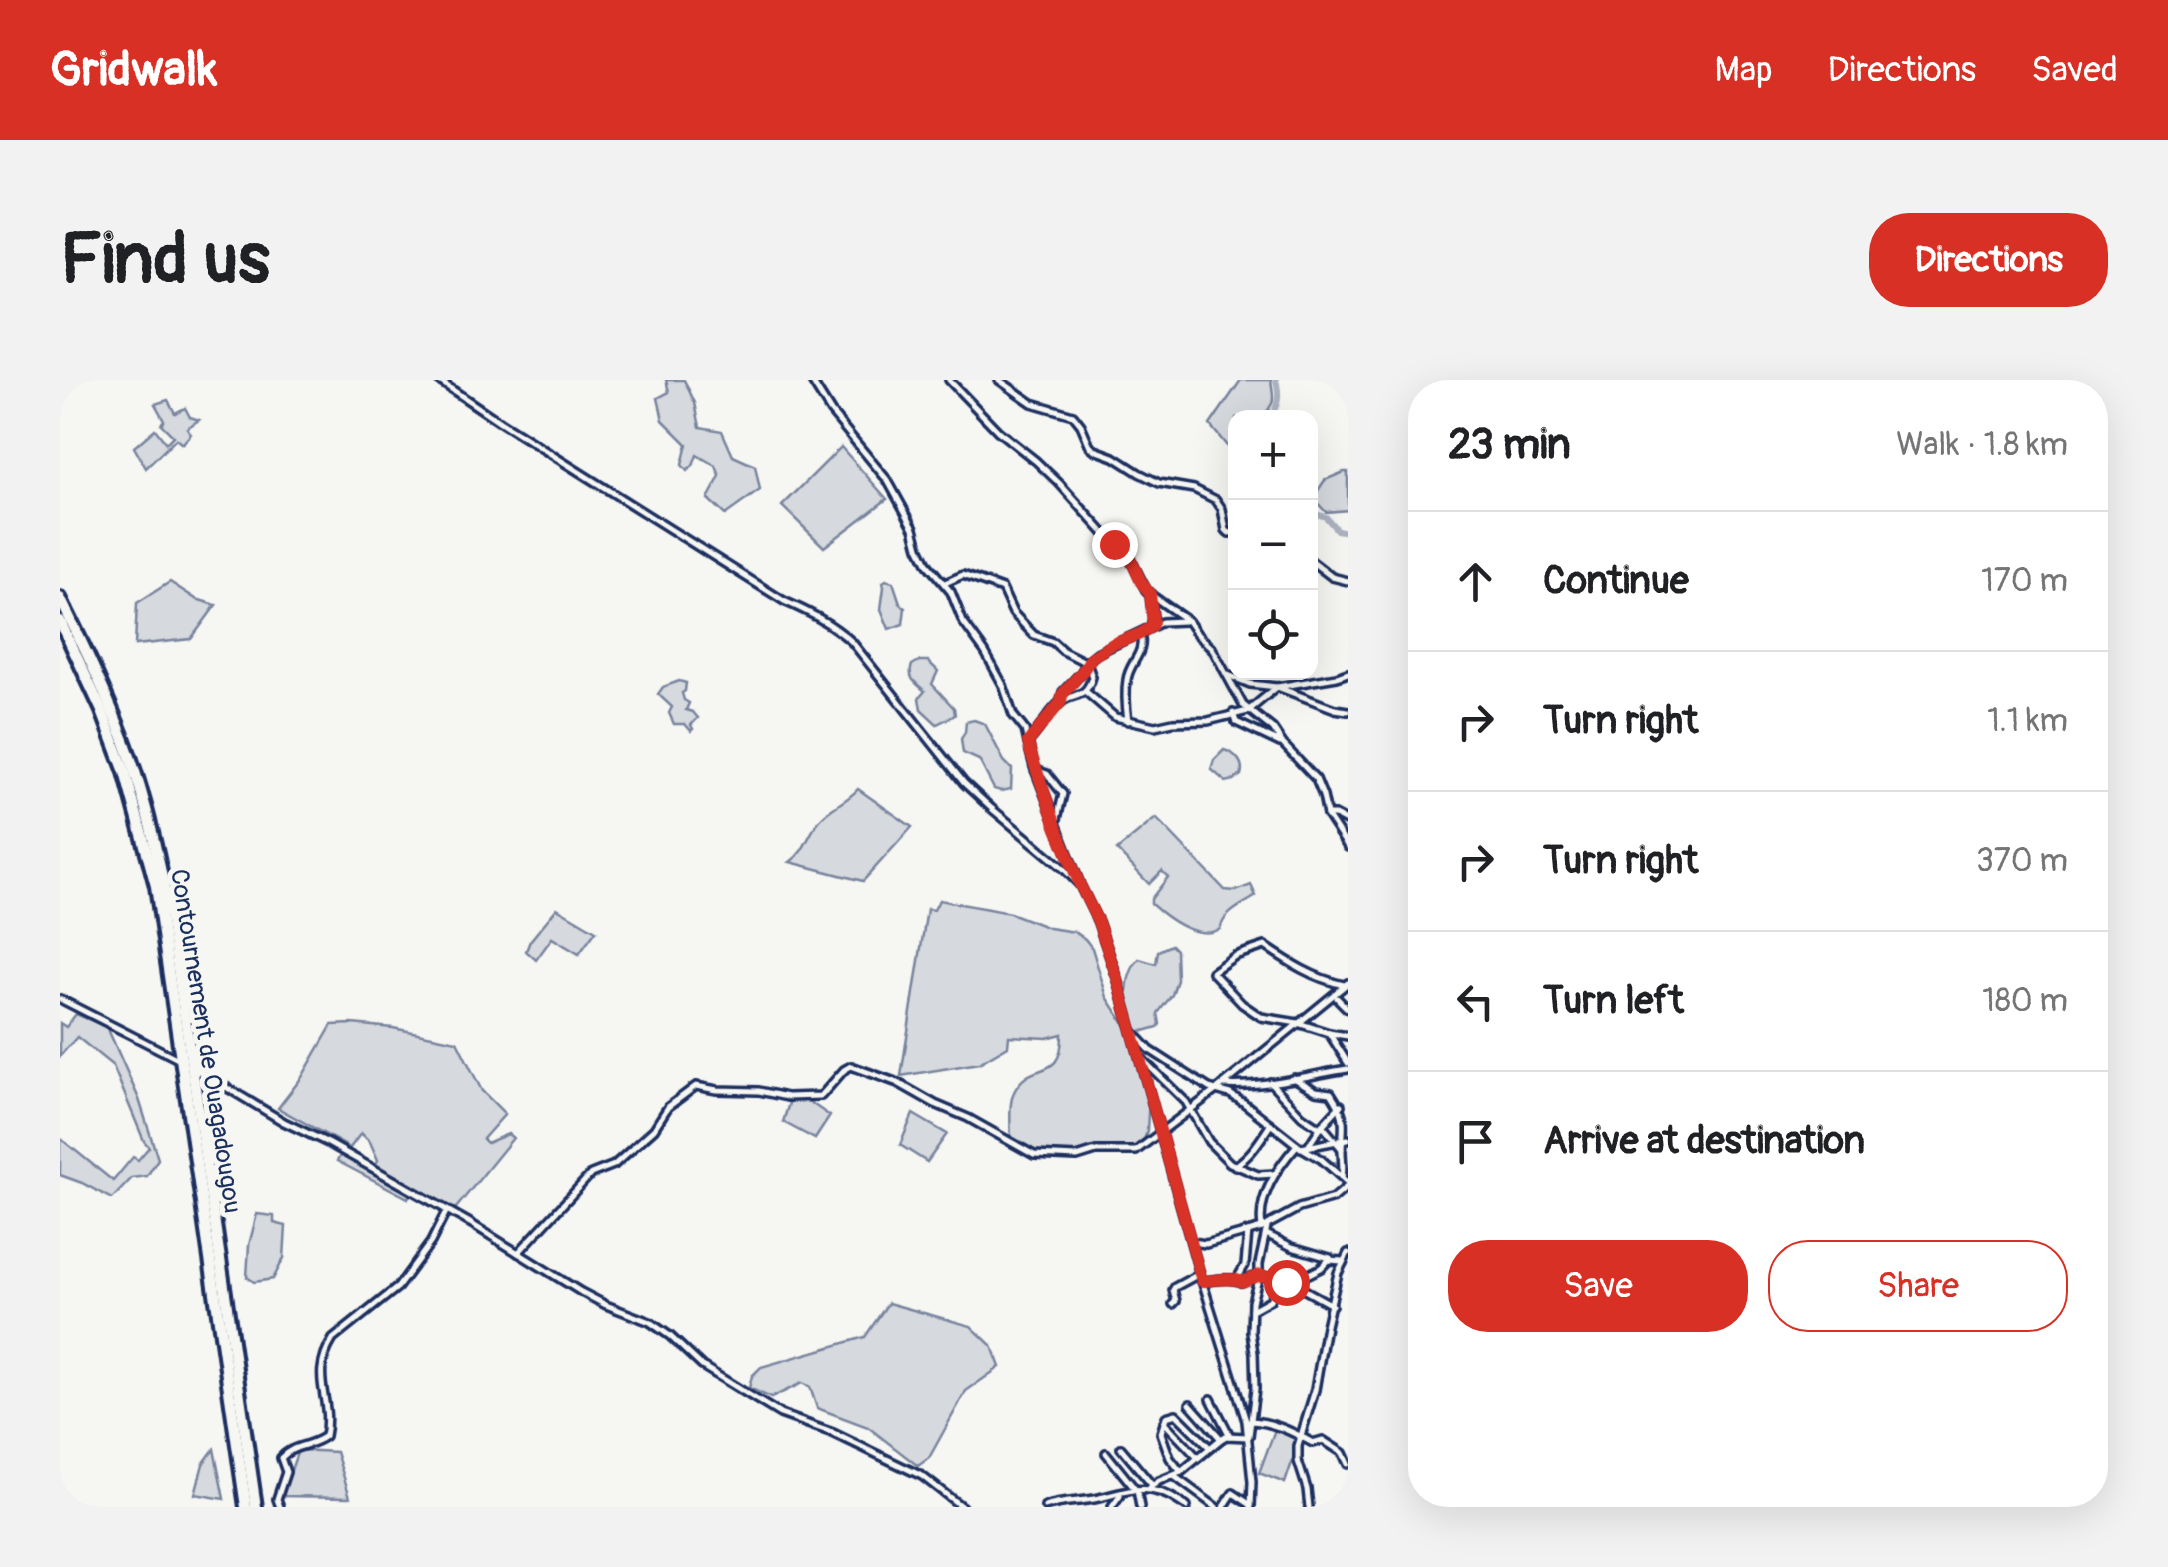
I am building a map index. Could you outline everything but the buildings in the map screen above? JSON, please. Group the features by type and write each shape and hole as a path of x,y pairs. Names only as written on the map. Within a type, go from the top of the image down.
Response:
{"highway":[{"name":"Contournement de Ouagadougou","path":"60,598 125,743 149,821 171,921 246,1507"},
{"name":"Contournement de Ouagadougou","path":"60,621 125,772 156,886 188,1064 256,1507"}],"street":[{"path":"438,380 784,601 838,629 964,782 1080,885"},
{"path":"451,389 454,380"},
{"path":"811,380 831,412 888,482 914,528 918,547 952,592 963,622 985,652 1003,685 1013,715 1023,727 1056,826 1103,934 1201,1277 1249,1420"},
{"path":"949,380 998,430 1059,483 1122,549 1150,594 1188,620 1228,675"},
{"path":"999,380 1032,403 1073,415 1095,450 1159,483 1194,489 1216,500 1228,532"},
{"path":"1318,566 1332,577 1348,580"},
{"path":"945,584 963,574 1002,588 1013,613 1034,635 1086,663 1092,677 1090,684 1076,697 1061,702"},
{"path":"1150,594 1151,627"},
{"path":"1028,742 1096,654 1151,627 1188,620"},
{"path":"1128,721 1126,681 1142,646 1140,634"},
{"path":"1085,690 1115,717 1155,726 1208,721 1248,711 1276,687 1348,673"},
{"path":"1230,680 1248,711 1269,725 1316,780 1327,815 1348,846"},
{"path":"1242,680 1348,711"},
{"path":"1233,714 1236,722 1283,744"},
{"path":"1036,770 1047,774 1063,794 1056,826"},
{"path":"1327,815 1348,822"},
{"path":"1347,984 1311,974 1266,946 1235,956 1212,972 1260,1017 1348,1036"},
{"path":"518,1254 591,1174 614,1165 654,1129 668,1108 696,1086 821,1096 851,1066 898,1083 1034,1155 1076,1157 1096,1151 1136,1151 1347,984"},
{"path":"1337,998 1348,1009"},
{"path":"60,999 188,1064 284,1122 328,1142 606,1305 650,1322 702,1366 780,1414 833,1433 922,1476 962,1507"},
{"path":"1133,1032 1150,1050 1209,1088 1237,1098 1321,1158 1348,1185 1328,1201 1298,1208 1265,1230 1206,1244 1192,1242"},
{"path":"1223,1085 1270,1082 1348,1066 1345,1050 1329,1033"},
{"path":"1140,1057 1191,1110 1209,1142 1235,1166 1260,1175 1275,1174"},
{"path":"1294,1078 1316,1091 1331,1094 1341,1104 1348,1124 1342,1148"},
{"path":"1270,1082 1302,1116 1321,1126 1342,1148 1342,1177"},
{"path":"1251,1506 1248,1440 1255,1389 1251,1332 1265,1230 1261,1210 1275,1174 1341,1104"},
{"path":"1235,1166 1259,1144 1271,1124"},
{"path":"1303,1147 1347,1139"},
{"path":"280,1507 276,1499 286,1472 281,1458 296,1447 314,1444 325,1436 328,1417 320,1372 326,1350 333,1339 398,1287 447,1210"},
{"path":"1265,1230 1304,1252 1342,1261"},
{"path":"1236,1279 1246,1265 1248,1232"},
{"path":"1309,1507 1298,1451 1342,1261 1348,1253"},
{"path":"1252,1310 1270,1300 1278,1286 1333,1259"},
{"path":"1174,1304 1172,1290 1201,1277 1242,1282 1260,1275 1289,1282 1332,1305"},
{"path":"1211,1398 1230,1436"},
{"path":"1190,1404 1221,1439"},
{"path":"1210,1448 1176,1414 1167,1417 1161,1436 1177,1474 1216,1507"},
{"path":"1249,1420 1283,1428 1313,1443"},
{"path":"1164,1422 1198,1458"},
{"path":"1046,1507 1150,1487 1177,1474 1221,1439 1230,1436 1248,1440"},
{"path":"1298,1451 1320,1440 1343,1453 1348,1464"},
{"path":"1121,1448 1150,1487 1187,1507"},
{"path":"1106,1452 1136,1490 1140,1507"},
{"path":"1126,1478 1138,1468"},
{"path":"1224,1507 1234,1493 1251,1506"},
{"path":"1112,1507 1122,1494"}],"shaded area":[{"path":"666,380 684,380 695,403 700,427 722,431 733,456 755,466 760,490 725,515 708,499 720,476 716,466 697,455 687,471 682,465 687,444 663,420 658,398 669,392"},
{"path":"1241,380 1271,380 1273,400 1268,410 1228,410 1228,447 1210,425"},
{"path":"168,400 175,413 185,408 190,417 199,420 187,428 191,434 182,444 176,439 146,468 134,447 155,429 166,443 173,436 161,424 164,420 155,404"},
{"path":"841,447 887,499 824,547 782,506"},
{"path":"1348,472 1348,510 1326,512 1318,503 1318,490 1325,480"},
{"path":"886,580 893,582 905,608 903,624 889,629 881,609"},
{"path":"170,582 196,599 216,605 191,639 135,645 137,603"},
{"path":"919,661 928,661 938,671 932,684 954,708 955,715 937,724 921,709 919,698 925,691 912,677 911,670"},
{"path":"679,681 686,683 682,693 689,703 686,710 698,718 691,731 685,724 674,724 669,713 672,707 658,694 663,687"},
{"path":"966,722 985,724 1012,769 1011,789 994,789 979,760 963,753 961,739"},
{"path":"1224,750 1232,753 1242,766 1241,775 1226,782 1211,769"},
{"path":"858,789 912,827 863,881 790,862 823,816"},
{"path":"1156,818 1225,890 1236,891 1251,885 1256,896 1230,913 1220,929 1193,931 1166,916 1151,904 1151,899 1168,877 1162,871 1149,884 1117,850"},
{"path":"939,900 1010,913 1049,928 1075,932 1085,939 1092,948 1107,997 1130,1032 1149,1097 1143,1145 1135,1151 1096,1150 1083,1156 1041,1156 1011,1142 1014,1092 1029,1075 1057,1060 1062,1034 1047,1038 1009,1036 1008,1046 979,1063 901,1076 927,909 934,910"},
{"path":"557,908 596,931 579,954 552,938 536,960 526,951 530,941"},
{"path":"1171,945 1176,950 1177,980 1172,995 1158,1013 1158,1027 1140,1032 1128,1006 1130,975 1139,959 1156,964 1158,951"},
{"path":"76,1014 107,1027 139,1099 158,1159 147,1176 132,1178 112,1199 60,1175 60,1138 113,1181 133,1157 138,1160 149,1147 113,1066 77,1037 60,1056 60,1023 66,1027"},
{"path":"352,1024 457,1041 482,1091 505,1114 483,1139 487,1143 508,1134 513,1138 452,1213 411,1191 408,1198 337,1161 343,1151 374,1168 378,1160 361,1133 350,1148 278,1108 302,1077 332,1025"},
{"path":"804,1098 830,1116 815,1139 783,1122 790,1100"},
{"path":"913,1114 947,1134 927,1162 900,1145"},
{"path":"257,1214 274,1216 274,1223 286,1226 284,1258 273,1279 254,1282 247,1277 249,1245"},
{"path":"888,1303 971,1326 992,1346 1000,1367 966,1391 929,1458 918,1466 868,1427 817,1408 810,1387 802,1383 771,1398 749,1388 752,1376 761,1367 865,1337"},
{"path":"1277,1424 1302,1433 1285,1483 1259,1473"},
{"path":"214,1449 224,1499 195,1494 203,1464"},
{"path":"298,1450 336,1452 350,1497 282,1496"}],"waterway":[{"path":"1274,410 1278,400 1276,380"},
{"path":"1318,514 1326,517 1337,530 1348,532"},
{"path":"1327,1161 1348,1165"},
{"path":"1340,1275 1348,1264"}],"route":[{"path":"1114,544 1132,562 1150,594 1151,627 1088,660 1061,702 1028,742 1030,751 1118,980 1202,1281 1234,1278 1242,1282 1260,1275 1286,1282"}]}
